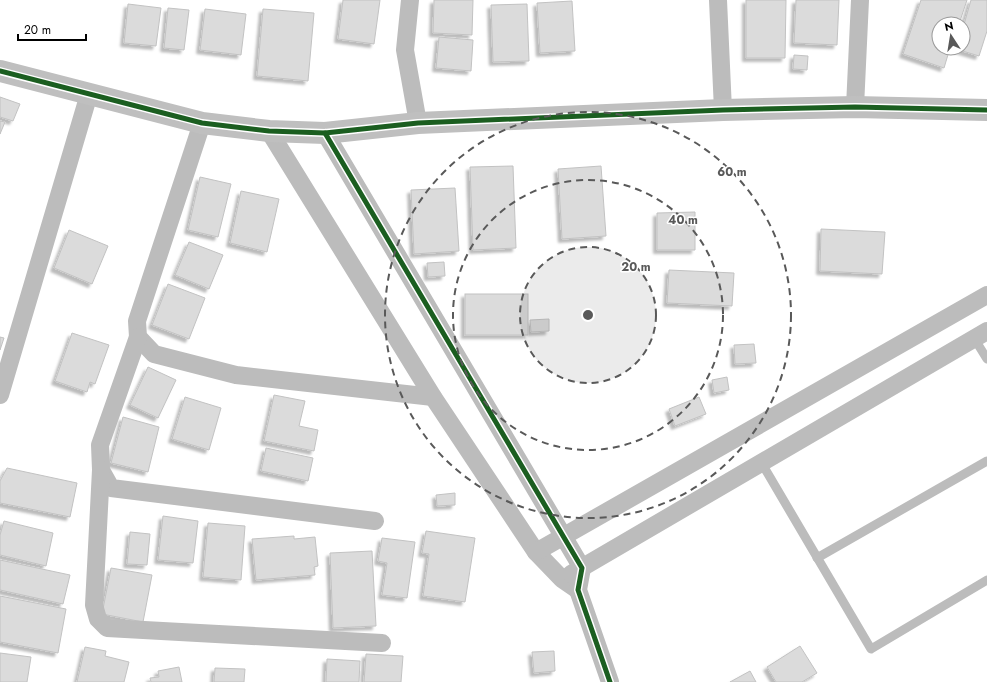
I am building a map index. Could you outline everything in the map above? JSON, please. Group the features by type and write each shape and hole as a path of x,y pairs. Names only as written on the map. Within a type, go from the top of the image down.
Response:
{"street":[{"path":"410,0 405,50 418,123"},
{"path":"718,0 723,110"},
{"path":"855,107 860,0"},
{"path":"0,71 202,124 269,131 325,133 418,123 723,110 855,107 987,110"},
{"path":"0,395 89,94"},
{"path":"202,124 137,321 138,337 100,445 101,470 94,605 98,619 107,628 382,643"},
{"path":"269,131 433,397 536,552 562,579 578,590"},
{"path":"325,133 582,568 578,590 610,682"},
{"path":"536,552 987,295"},
{"path":"562,579 981,335"},
{"path":"138,337 154,354 236,375 433,397"},
{"path":"101,470 111,488 375,521"}],"lane":[{"path":"981,335 987,359"},
{"path":"817,558 987,460"},
{"path":"761,462 871,649 987,580"}],"building":[{"path":"343,0 380,0 374,44 338,39"},
{"path":"434,0 473,0 472,35 433,33"},
{"path":"746,0 786,0 785,58 746,58"},
{"path":"796,0 839,0 837,45 794,43"},
{"path":"921,0 967,0 962,16 931,16 931,56 948,56 944,68 903,54"},
{"path":"971,0 987,0 987,31 979,56 971,54 971,16 966,16"},
{"path":"572,1 575,51 540,53 537,3"},
{"path":"128,4 161,8 156,46 124,43"},
{"path":"527,4 529,61 493,62 491,5"},
{"path":"168,8 189,10 184,50 164,48"},
{"path":"205,9 246,14 241,55 200,50"},
{"path":"263,9 314,13 308,81 257,76"},
{"path":"439,37 473,40 471,71 436,68"},
{"path":"794,55 808,56 807,70 793,69"},
{"path":"0,97 20,104 13,121 0,117"},
{"path":"0,121 5,122 0,134"},
{"path":"513,166 516,248 473,250 470,167"},
{"path":"601,166 606,236 562,239 558,169"},
{"path":"200,177 231,184 218,237 188,230"},
{"path":"455,188 459,251 414,254 411,190"},
{"path":"241,191 279,199 267,252 230,243"},
{"path":"695,212 695,250 657,250 657,213"},
{"path":"821,229 885,232 882,274 820,271"},
{"path":"69,230 108,246 92,284 54,268"},
{"path":"189,242 223,255 209,289 175,275"},
{"path":"444,262 445,276 428,277 427,263"},
{"path":"669,270 734,273 732,306 667,303"},
{"path":"168,284 205,298 189,339 152,325"},
{"path":"465,294 528,294 528,335 465,335"},
{"path":"549,319 549,331 531,332 530,320"},
{"path":"72,333 109,345 95,384 90,382 87,392 55,381"},
{"path":"0,337 4,338 0,350"},
{"path":"754,344 756,363 735,364 734,345"},
{"path":"148,367 176,380 158,418 130,405"},
{"path":"727,377 729,390 714,393 712,380"},
{"path":"274,395 305,401 299,426 318,430 314,451 264,441"},
{"path":"185,397 221,408 209,450 172,439"},
{"path":"699,397 706,414 675,426 669,409"},
{"path":"123,417 159,427 148,472 111,463"},
{"path":"266,448 313,458 308,481 261,471"},
{"path":"7,468 77,483 70,517 0,503 0,481"},
{"path":"455,493 455,505 437,506 436,495"},
{"path":"163,516 198,521 193,563 158,560"},
{"path":"4,521 53,533 46,566 0,555 0,535"},
{"path":"208,523 245,526 241,580 203,577"},
{"path":"426,531 475,538 465,602 423,596 429,554 422,553"},
{"path":"130,532 150,534 147,565 127,564"},
{"path":"294,536 294,539 315,537 318,566 314,567 315,575 256,580 252,539"},
{"path":"382,538 415,542 407,598 382,595 387,563 378,561"},
{"path":"372,551 376,626 333,628 330,553"},
{"path":"0,560 70,575 63,604 0,590"},
{"path":"111,568 152,575 143,622 102,614"},
{"path":"0,596 66,609 58,653 0,642"},
{"path":"800,646 817,673 802,682 776,682 767,667"},
{"path":"85,647 106,651 105,656 129,662 124,682 77,682"},
{"path":"554,651 555,671 534,673 532,652"},
{"path":"0,653 31,657 27,682 0,682"},
{"path":"366,654 403,656 401,682 364,682"},
{"path":"327,659 360,661 359,682 326,682"},
{"path":"179,667 182,682 151,682 150,678 159,677 158,671"},
{"path":"215,668 245,669 244,682 214,682"},
{"path":"750,671 756,682 730,682"}],"cycle path":[{"path":"0,71 202,123 269,131 325,133 418,123 723,110 855,107 987,110"},
{"path":"325,133 582,568 578,590 610,682"}]}
